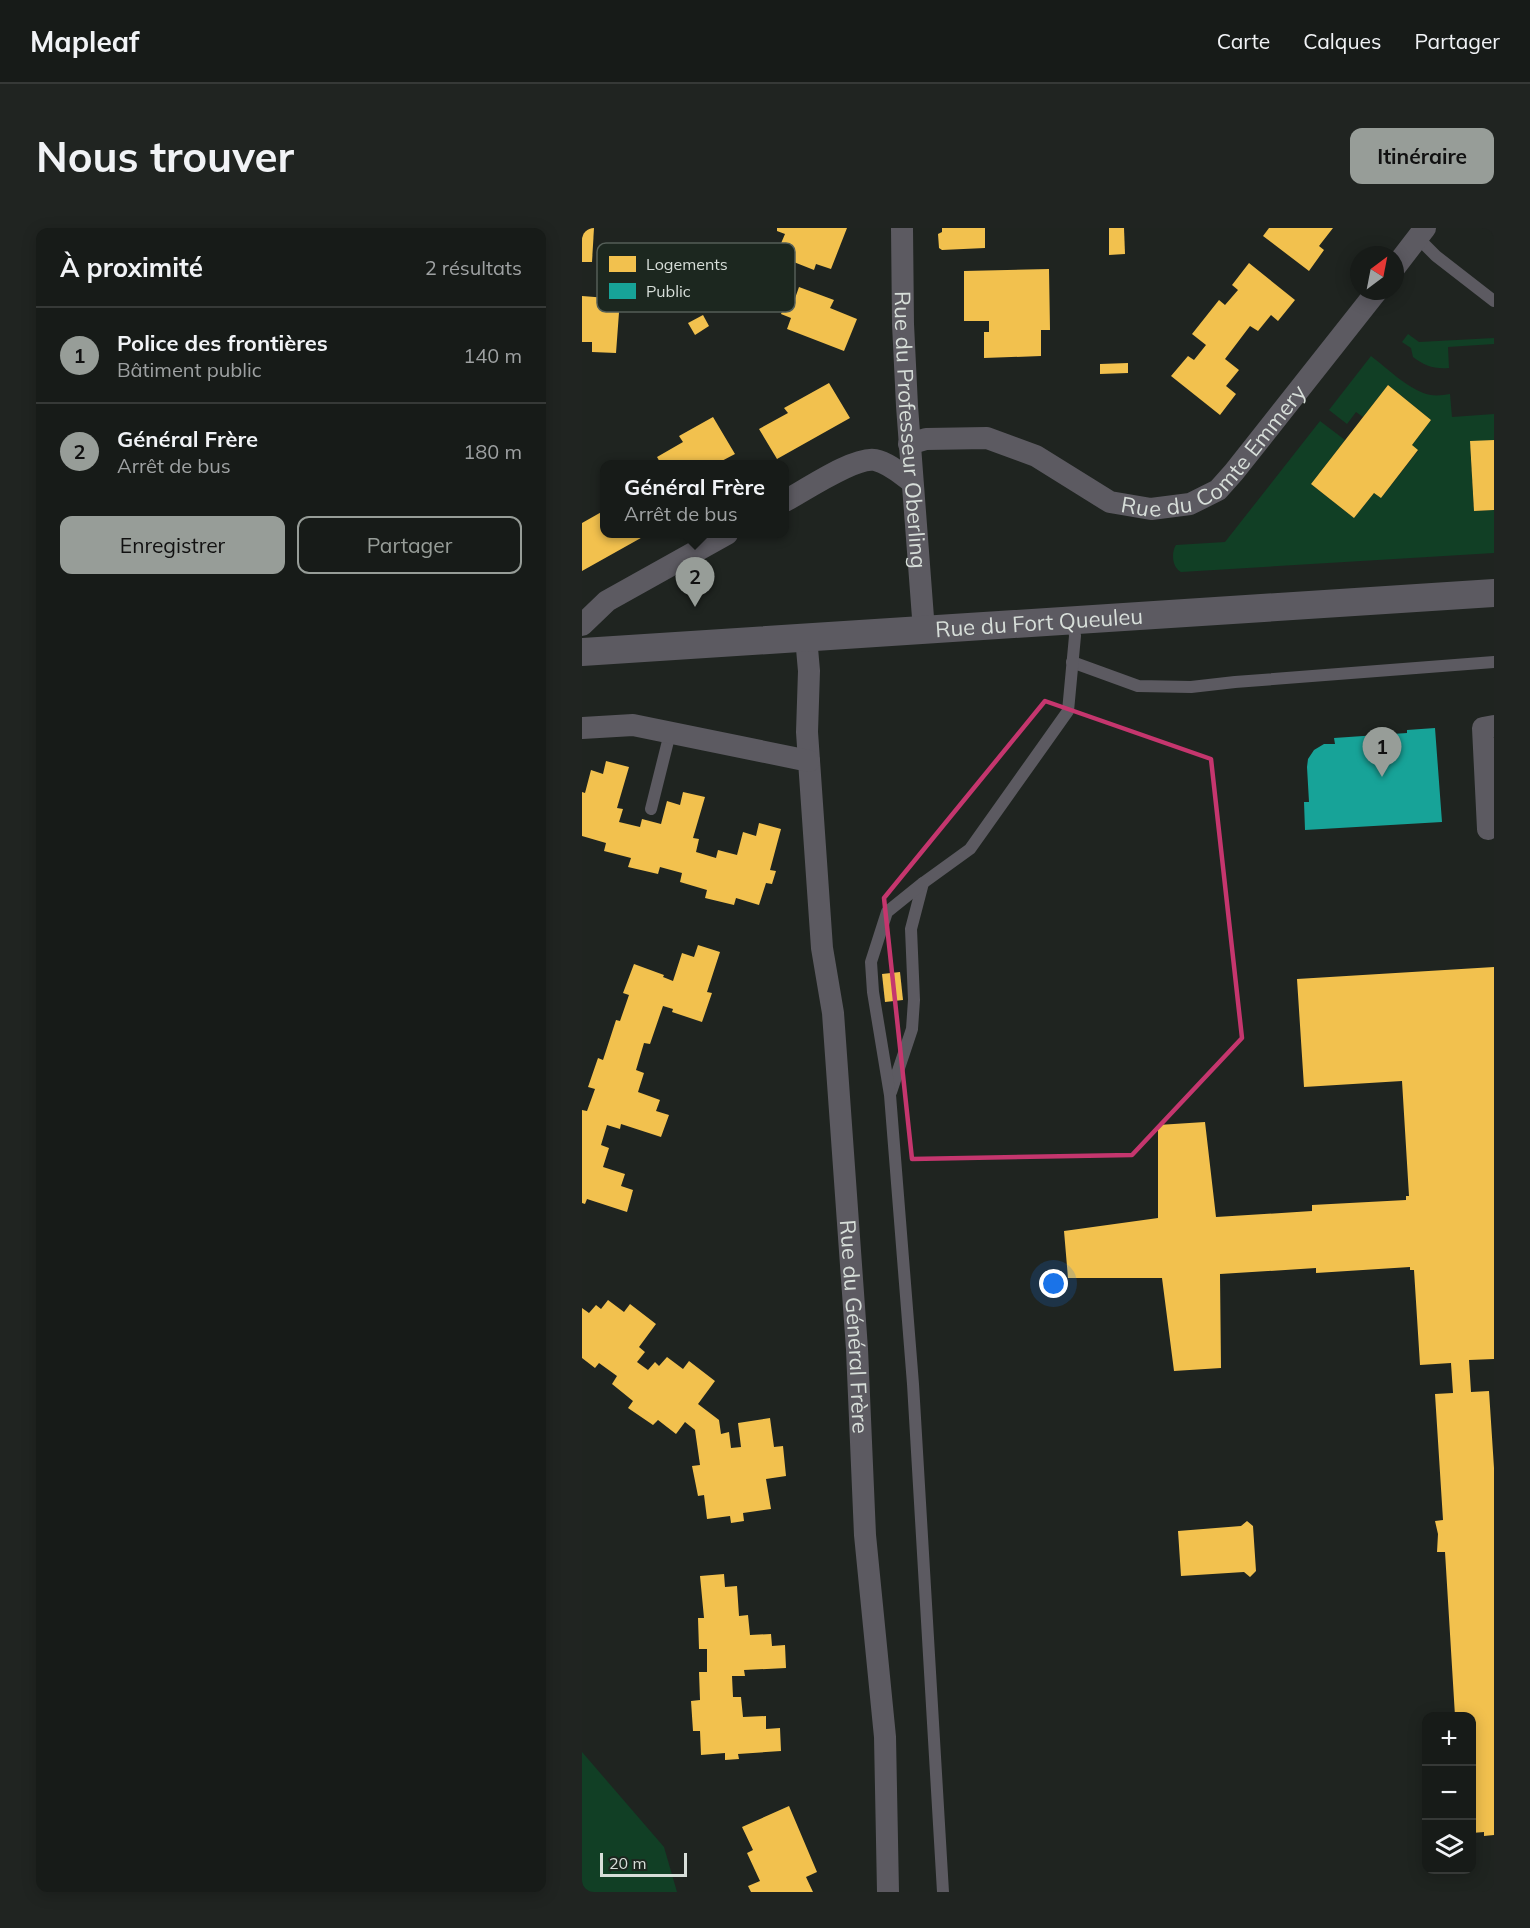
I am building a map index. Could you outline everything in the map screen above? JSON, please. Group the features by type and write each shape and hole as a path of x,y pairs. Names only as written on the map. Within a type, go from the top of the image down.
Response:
{"street":[{"name":"Rue du Professeur Oberling","path":"902,228 903,324 909,444 924,631"},
{"path":"1404,254 1419,231"},
{"name":"Rue du Comte Emmery","path":"909,444 926,439 987,438 1036,456 1110,501 1151,509 1190,504 1218,490 1234,472 1370,300"},
{"path":"789,499 849,466 874,460 894,468 912,482"},
{"path":"582,625 607,601 720,538"},
{"name":"Rue du Fort Queuleu","path":"582,652 1494,593"},
{"name":"Rue du Général Frère","path":"806,637 809,672 807,732 822,948 833,1025 856,1349 865,1535 885,1737 888,1892"},
{"path":"582,728 633,725 809,761"},
{"path":"1488,830 1483,728 1494,726"}],"lane":[{"path":"1419,231 1436,256 1494,301"},
{"path":"943,1892 913,1384 890,1095 873,992 871,962 887,912 970,849 1068,711 1075,636 1073,620"},
{"path":"1072,662 1138,686 1191,687 1494,662"},
{"path":"651,809 670,733"},
{"path":"890,1095 912,1029 914,1000 911,929 923,883"}],"highlighted area":[{"path":"1045,701 1211,759 1242,1038 1132,1155 912,1159 884,898"}],"green space":[{"path":"1408,334 1419,342 1494,338 1494,344 1448,347 1449,368 1438,368 1425,365 1413,357 1411,348 1402,342"},
{"path":"1371,356 1400,379 1423,393 1450,394 1452,417 1494,414 1494,440 1470,442 1474,511 1494,510 1494,553 1181,572 1178,570 1173,560 1176,545 1225,542 1320,421 1345,440 1311,484 1354,518 1374,493 1381,498 1418,451 1412,445 1431,420 1388,385 1363,417 1356,412 1347,424 1329,410"},
{"path":"582,1752 664,1847 677,1892 582,1892"}],"building: Logements":[{"path":"582,228 594,228 592,262 582,262"},
{"path":"777,228 847,228 831,269 816,264 814,270 795,262 795,243 781,243 785,234 777,231"},
{"path":"942,228 985,228 985,248 942,250 939,248 938,234 942,232"},
{"path":"1109,228 1124,228 1125,254 1109,255"},
{"path":"1269,228 1333,228 1319,246 1324,250 1309,271 1263,236"},
{"path":"1249,263 1295,300 1278,321 1271,315 1258,331 1250,326 1225,359 1239,370 1226,386 1236,394 1220,415 1171,376 1188,356 1194,360 1206,345 1192,334 1219,300 1225,305 1238,290 1232,285"},
{"path":"1049,269 1050,330 1041,330 1041,356 984,358 984,332 989,332 989,321 964,321 964,271"},
{"path":"799,287 834,300 830,308 857,319 844,351 787,329 791,318 781,314 782,312 795,312 795,298"},
{"path":"582,296 597,297 597,312 619,312 616,353 592,352 592,342 582,342"},
{"path":"703,315 709,326 695,335 688,323"},
{"path":"1128,363 1128,373 1100,374 1100,364"},
{"path":"829,383 850,418 777,459 759,429 788,413 784,408"},
{"path":"1388,385 1431,420 1412,445 1418,450 1381,498 1374,493 1354,518 1311,484"},
{"path":"713,417 735,454 724,460 659,460 657,457 683,442 679,436"},
{"path":"1494,440 1494,510 1474,511 1470,441"},
{"path":"600,513 600,538 641,538 582,571 582,523"},
{"path":"606,761 629,767 617,808 623,809 619,822 640,827 642,819 661,824 667,801 680,805 683,792 705,797 693,838 699,839 696,852 716,858 718,850 737,855 743,832 756,836 759,823 781,829 770,870 776,871 772,884 766,883 759,905 736,898 734,905 705,898 707,890 680,882 682,873 660,867 658,874 628,867 631,858 604,851 606,843 582,836 582,792 585,793 591,770 603,774"},
{"path":"698,945 720,952 707,992 712,993 702,1022 672,1012 673,1009 663,1006 650,1044 644,1043 636,1070 644,1073 638,1092 660,1100 656,1111 669,1115 661,1137 621,1124 620,1129 607,1125 601,1145 609,1148 603,1167 625,1174 621,1186 633,1190 627,1212 587,1199 585,1204 582,1203 582,1110 587,1111 595,1089 588,1087 598,1058 603,1060 616,1020 620,1021 629,995 623,993 634,964 664,975 663,977 673,981 682,953 694,957"},
{"path":"1494,967 1494,1359 1469,1360 1471,1392 1489,1391 1494,1468 1494,1835 1484,1836 1484,1832 1476,1833 1476,1712 1455,1712 1445,1552 1437,1552 1438,1534 1435,1521 1443,1520 1435,1394 1453,1393 1451,1363 1420,1365 1414,1270 1410,1270 1410,1267 1316,1273 1316,1268 1220,1274 1221,1368 1174,1371 1162,1278 1068,1278 1064,1231 1158,1218 1158,1125 1205,1122 1216,1217 1312,1211 1312,1205 1406,1200 1406,1196 1409,1196 1402,1081 1304,1087 1297,979"},
{"path":"900,972 903,1000 885,1002 882,974"},
{"path":"608,1300 624,1312 630,1304 656,1324 639,1347 645,1352 637,1362 648,1370 655,1362 659,1366 667,1357 683,1369 689,1361 715,1381 698,1404 719,1420 721,1434 729,1432 731,1448 741,1447 738,1423 770,1418 774,1447 783,1446 786,1476 766,1479 771,1509 743,1513 744,1521 731,1523 730,1516 707,1519 704,1495 698,1496 692,1466 700,1465 695,1430 685,1422 676,1434 658,1420 653,1425 628,1408 633,1401 612,1384 617,1376 599,1363 595,1368 582,1358 582,1308 589,1313 596,1305 601,1309"},
{"path":"1247,1521 1253,1526 1256,1571 1250,1577 1244,1572 1181,1576 1178,1531 1241,1526"},
{"path":"724,1574 725,1587 737,1586 739,1616 748,1615 750,1635 771,1634 772,1646 785,1645 786,1668 744,1670 745,1676 732,1676 733,1697 741,1697 743,1717 766,1716 766,1729 780,1728 781,1751 738,1754 739,1759 725,1760 725,1753 701,1755 700,1731 693,1731 691,1701 700,1700 699,1672 707,1672 707,1649 699,1649 698,1618 704,1618 700,1576"},
{"path":"789,1806 817,1872 806,1877 813,1892 751,1892 748,1886 760,1881 747,1853 753,1850 742,1827"}],"building: Public":[{"path":"1435,728 1442,822 1305,830 1304,802 1309,802 1307,767 1308,759 1314,750 1324,744 1335,744 1334,738 1407,733 1407,730"}],"place":[{"name":"Général Frère","path":"695,607"},
{"name":"Police des frontières","path":"1382,777"}]}
